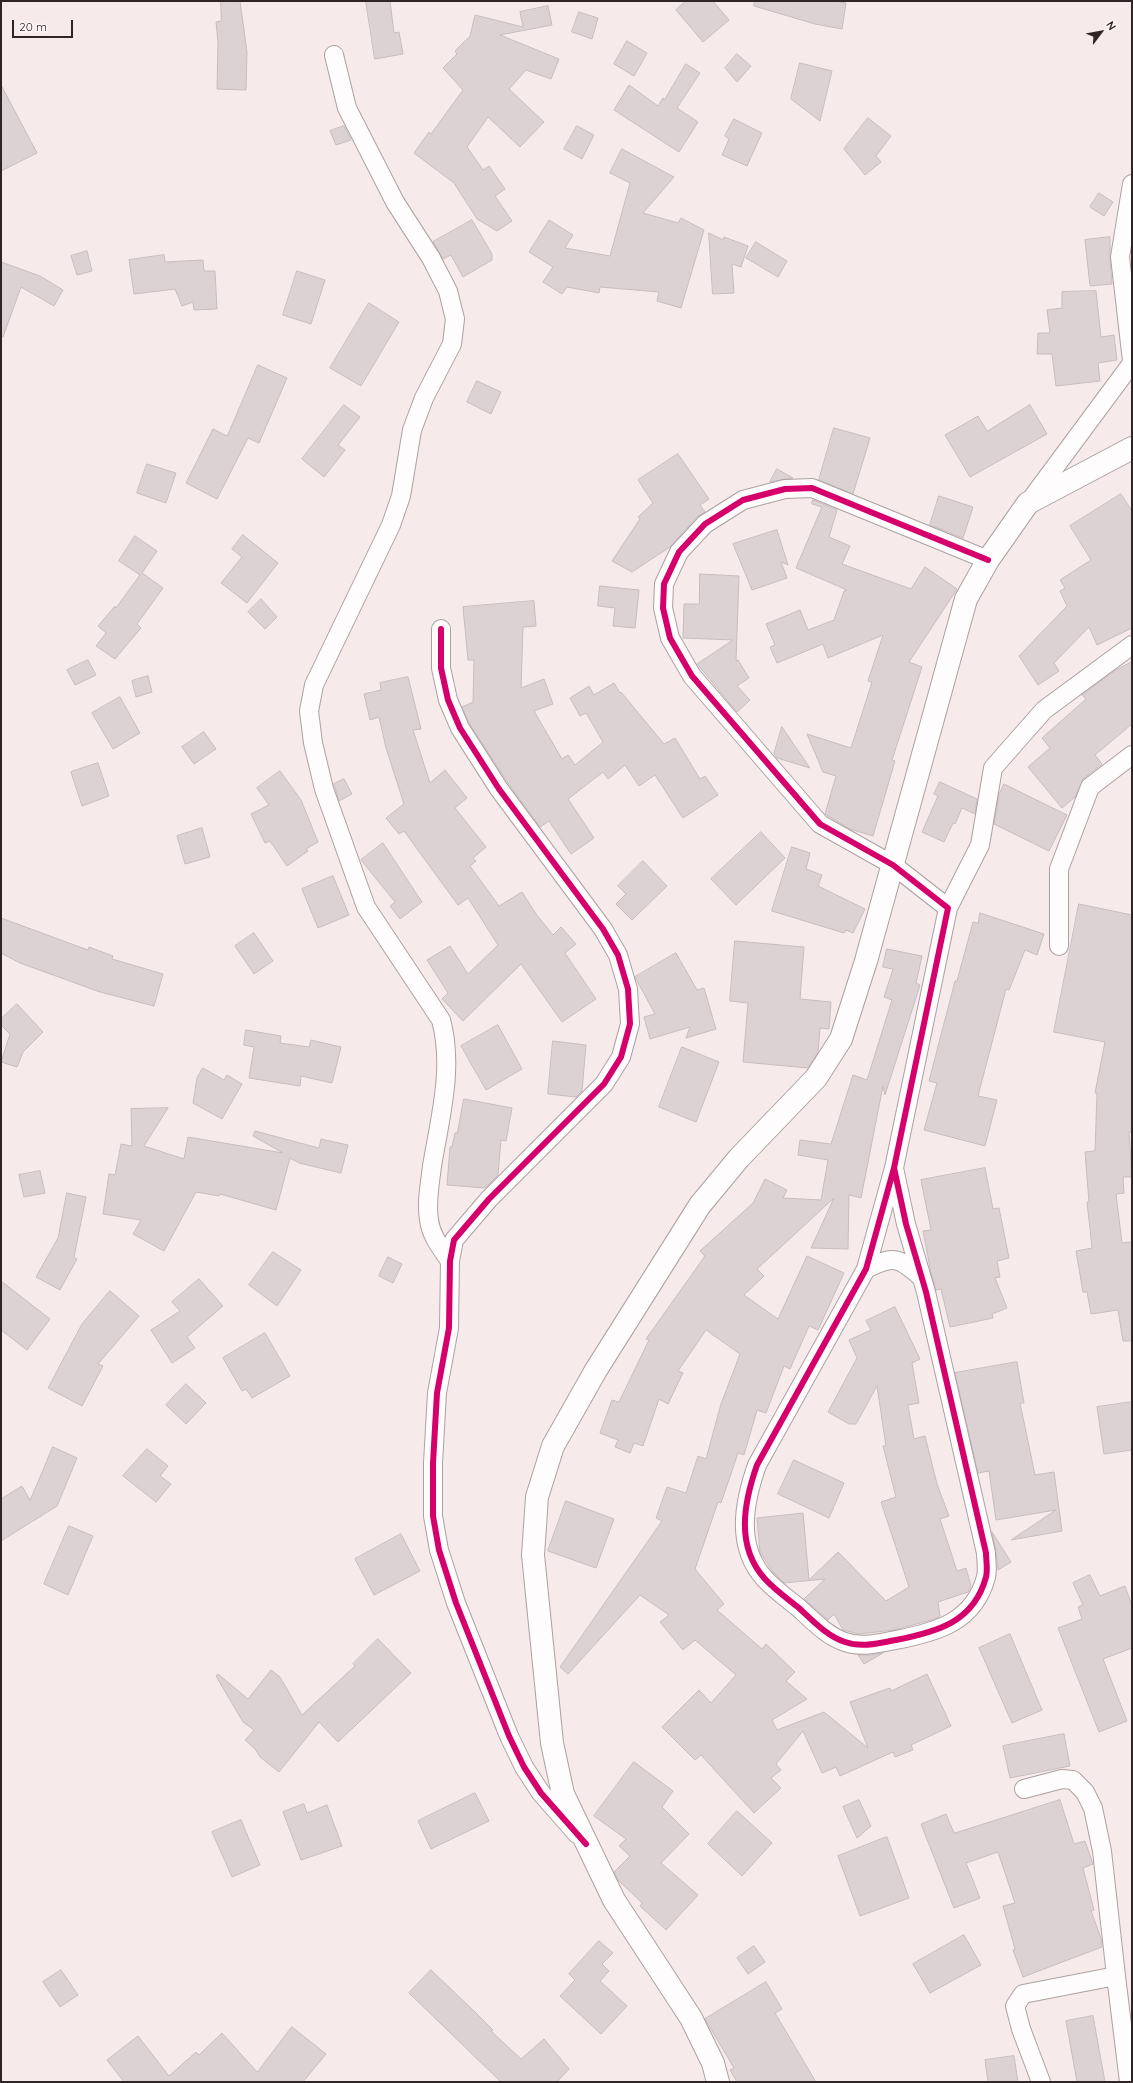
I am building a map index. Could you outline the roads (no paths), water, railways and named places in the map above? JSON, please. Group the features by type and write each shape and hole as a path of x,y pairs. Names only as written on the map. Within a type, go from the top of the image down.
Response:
{"main road":[{"path":"718,2082 713,2063 691,2018 614,1900 563,1794 552,1743 533,1555 537,1497 553,1446 596,1370 700,1205 739,1158 816,1078 841,1039 866,961 966,599 988,560 1028,503 1132,448"}],"street":[{"path":"334,55 347,108 395,202 431,258 448,291 455,319 452,344 424,398 412,430 401,496 391,525 314,685 309,711 313,743 324,790 366,907 442,1020 447,1039 447,1068 428,1195 429,1221 436,1240 450,1261"},
{"path":"1028,503 1132,362 1120,257 1132,184"},
{"path":"948,908 893,865 820,824 692,676 670,638 663,608 664,584 679,552 705,524 743,500 784,489 812,488 988,560"},
{"path":"441,629 441,668 448,700 460,728 499,789 607,935 618,955 628,989 630,1024 621,1057 604,1084 489,1199 454,1240 450,1261 449,1328 437,1393 433,1462 433,1516 439,1550 459,1610 509,1736 524,1766 541,1793 586,1844"},
{"path":"894,1168 906,1224 922,1278 986,1552 986,1575 980,1594 966,1613 949,1625 927,1634 866,1645 846,1643 830,1635 764,1578 752,1560 748,1548 744,1517 748,1492 758,1465 866,1269 894,1168 948,908 980,845 993,768 1044,710 1132,645"},
{"path":"1059,946 1060,869 1090,787 1132,755"},
{"path":"866,1269 883,1260 892,1259 905,1262 922,1278"},
{"path":"1024,1789 1062,1779 1073,1780 1085,1792 1093,1808 1102,1851 1129,2082"},
{"path":"1041,2082 1021,2028 1015,2006 1023,1994 1116,1976"}]}
